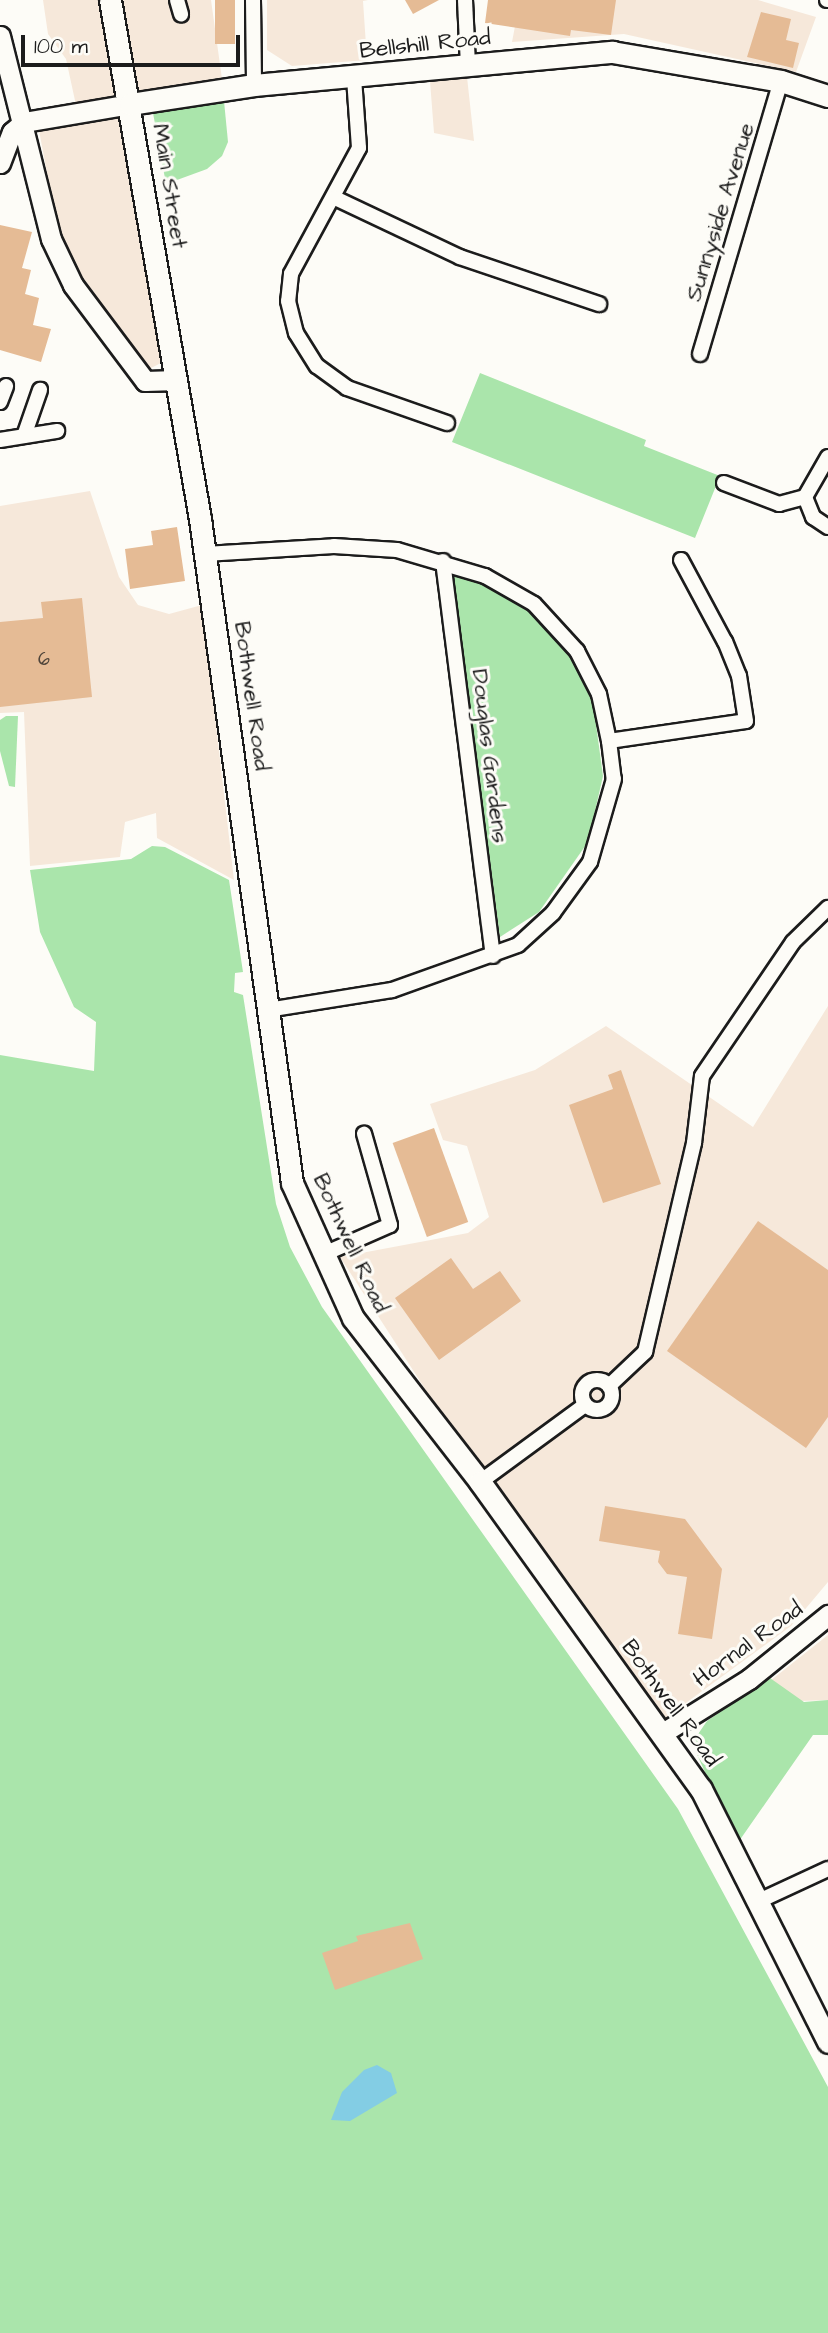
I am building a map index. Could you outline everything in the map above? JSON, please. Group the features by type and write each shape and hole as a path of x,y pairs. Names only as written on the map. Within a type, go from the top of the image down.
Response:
{"main road":[{"name":"Main Street","path":"110,0 177,380"},
{"name":"Bellshill Road","path":"130,104 254,85 354,78 612,52 781,82 828,96"},
{"name":"Bothwell Road","path":"177,380 205,554 292,1183 353,1318 480,1482 701,1789 760,1900 828,2042"}],"street":[{"path":"253,0 254,85"},
{"path":"465,0 468,67"},
{"path":"0,36 24,122 51,239 73,285 145,382 177,380"},
{"path":"354,78 359,148 335,198 291,274 288,301 296,333 317,366 347,388 447,423"},
{"name":"Sunnyside Avenue","path":"700,354 781,82"},
{"name":"Bellshill Road","path":"24,122 130,104"},
{"path":"24,122 12,132 2,157 34,162"},
{"path":"335,198 460,257 599,304"},
{"path":"0,402 6,386"},
{"path":"24,436 40,390"},
{"path":"0,440 57,431"},
{"path":"724,483 779,504 805,497 828,457"},
{"path":"805,497 813,517 828,527"},
{"path":"205,554 334,546 397,550 443,561 485,576 534,604 577,651 599,694 609,741 614,779 590,862 553,913 518,945 393,990 267,1010"},
{"path":"609,741 746,721 725,642 681,560"},
{"name":"Douglas Gardens","path":"443,561 493,956"},
{"path":"586,1405 582,1395 589,1383 609,1385 645,1352 694,1143 702,1076 793,942 828,908"},
{"path":"324,1254 390,1225 364,1134"},
{"path":"480,1482 586,1405 606,1408 613,1395 609,1385"},
{"name":"Hornal Road","path":"661,1734 750,1679 828,1615"},
{"path":"760,1900 828,1869"}],"shaded area":[{"path":"43,0 211,0 222,79 160,90 120,116 163,362 149,369 74,265 58,231 38,125 79,119 66,59 48,34"},
{"path":"267,0 368,0 363,1 367,60 292,66 267,50"},
{"path":"520,0 758,0 816,17 796,72 624,34 512,42"},
{"path":"467,77 474,141 434,133 430,81"},
{"path":"90,491 119,577 138,605 169,614 202,605 234,880 157,838 156,813 125,822 120,857 30,866 24,712 0,713 0,506"},
{"path":"828,1006 828,1582 791,1626 664,1719 487,1469 458,1440 340,1257 468,1233 489,1217 467,1146 443,1140 430,1104 535,1070 606,1026 753,1127"},
{"path":"828,1635 828,1700 801,1701 770,1681"}],"green space":[{"path":"224,101 228,142 222,156 207,169 166,184 153,113"},
{"path":"480,373 646,440 644,446 720,476 695,538 452,442"},
{"path":"452,575 482,580 530,610 568,649 592,695 603,776 588,842 539,912 500,937"},
{"path":"6,716 18,716 15,787 9,786 0,751 0,720"},
{"path":"152,846 165,847 229,880 243,972 235,973 234,992 243,995 276,1204 290,1247 322,1307 678,1809 828,2087 828,2333 0,2333 0,1055 94,1071 96,1022 74,1007 40,932 30,870 131,859"},
{"path":"770,1678 804,1702 828,1700 828,1735 813,1735 737,1844 692,1743 707,1721"}],"water":[{"path":"377,2065 391,2073 397,2093 350,2121 331,2120 342,2092 364,2070"}],"building":[{"path":"215,0 235,0 235,44 215,44"},
{"path":"405,0 439,0 413,14"},
{"path":"488,0 616,0 611,35 571,30 570,36 485,23"},
{"path":"761,12 791,19 786,40 799,43 793,68 747,57"},
{"path":"0,225 32,232 22,268 31,270 25,294 39,298 33,325 51,329 41,362 0,350"},
{"path":"177,527 185,581 130,589 125,549 153,545 151,531"},
{"path":"82,598 92,697 0,707 0,622 43,618 41,602"},
{"path":"621,1070 661,1184 603,1203 569,1105 613,1089 608,1075"},
{"path":"434,1128 468,1222 427,1237 393,1143"},
{"path":"758,1221 828,1270 828,1417 806,1448 667,1351"},
{"path":"451,1258 473,1289 500,1271 521,1301 439,1360 395,1298"},
{"path":"605,1506 685,1519 722,1569 712,1639 678,1634 687,1577 667,1574 658,1562 660,1551 599,1541"},
{"path":"410,1923 423,1959 335,1990 322,1953 358,1941 356,1936"}]}
